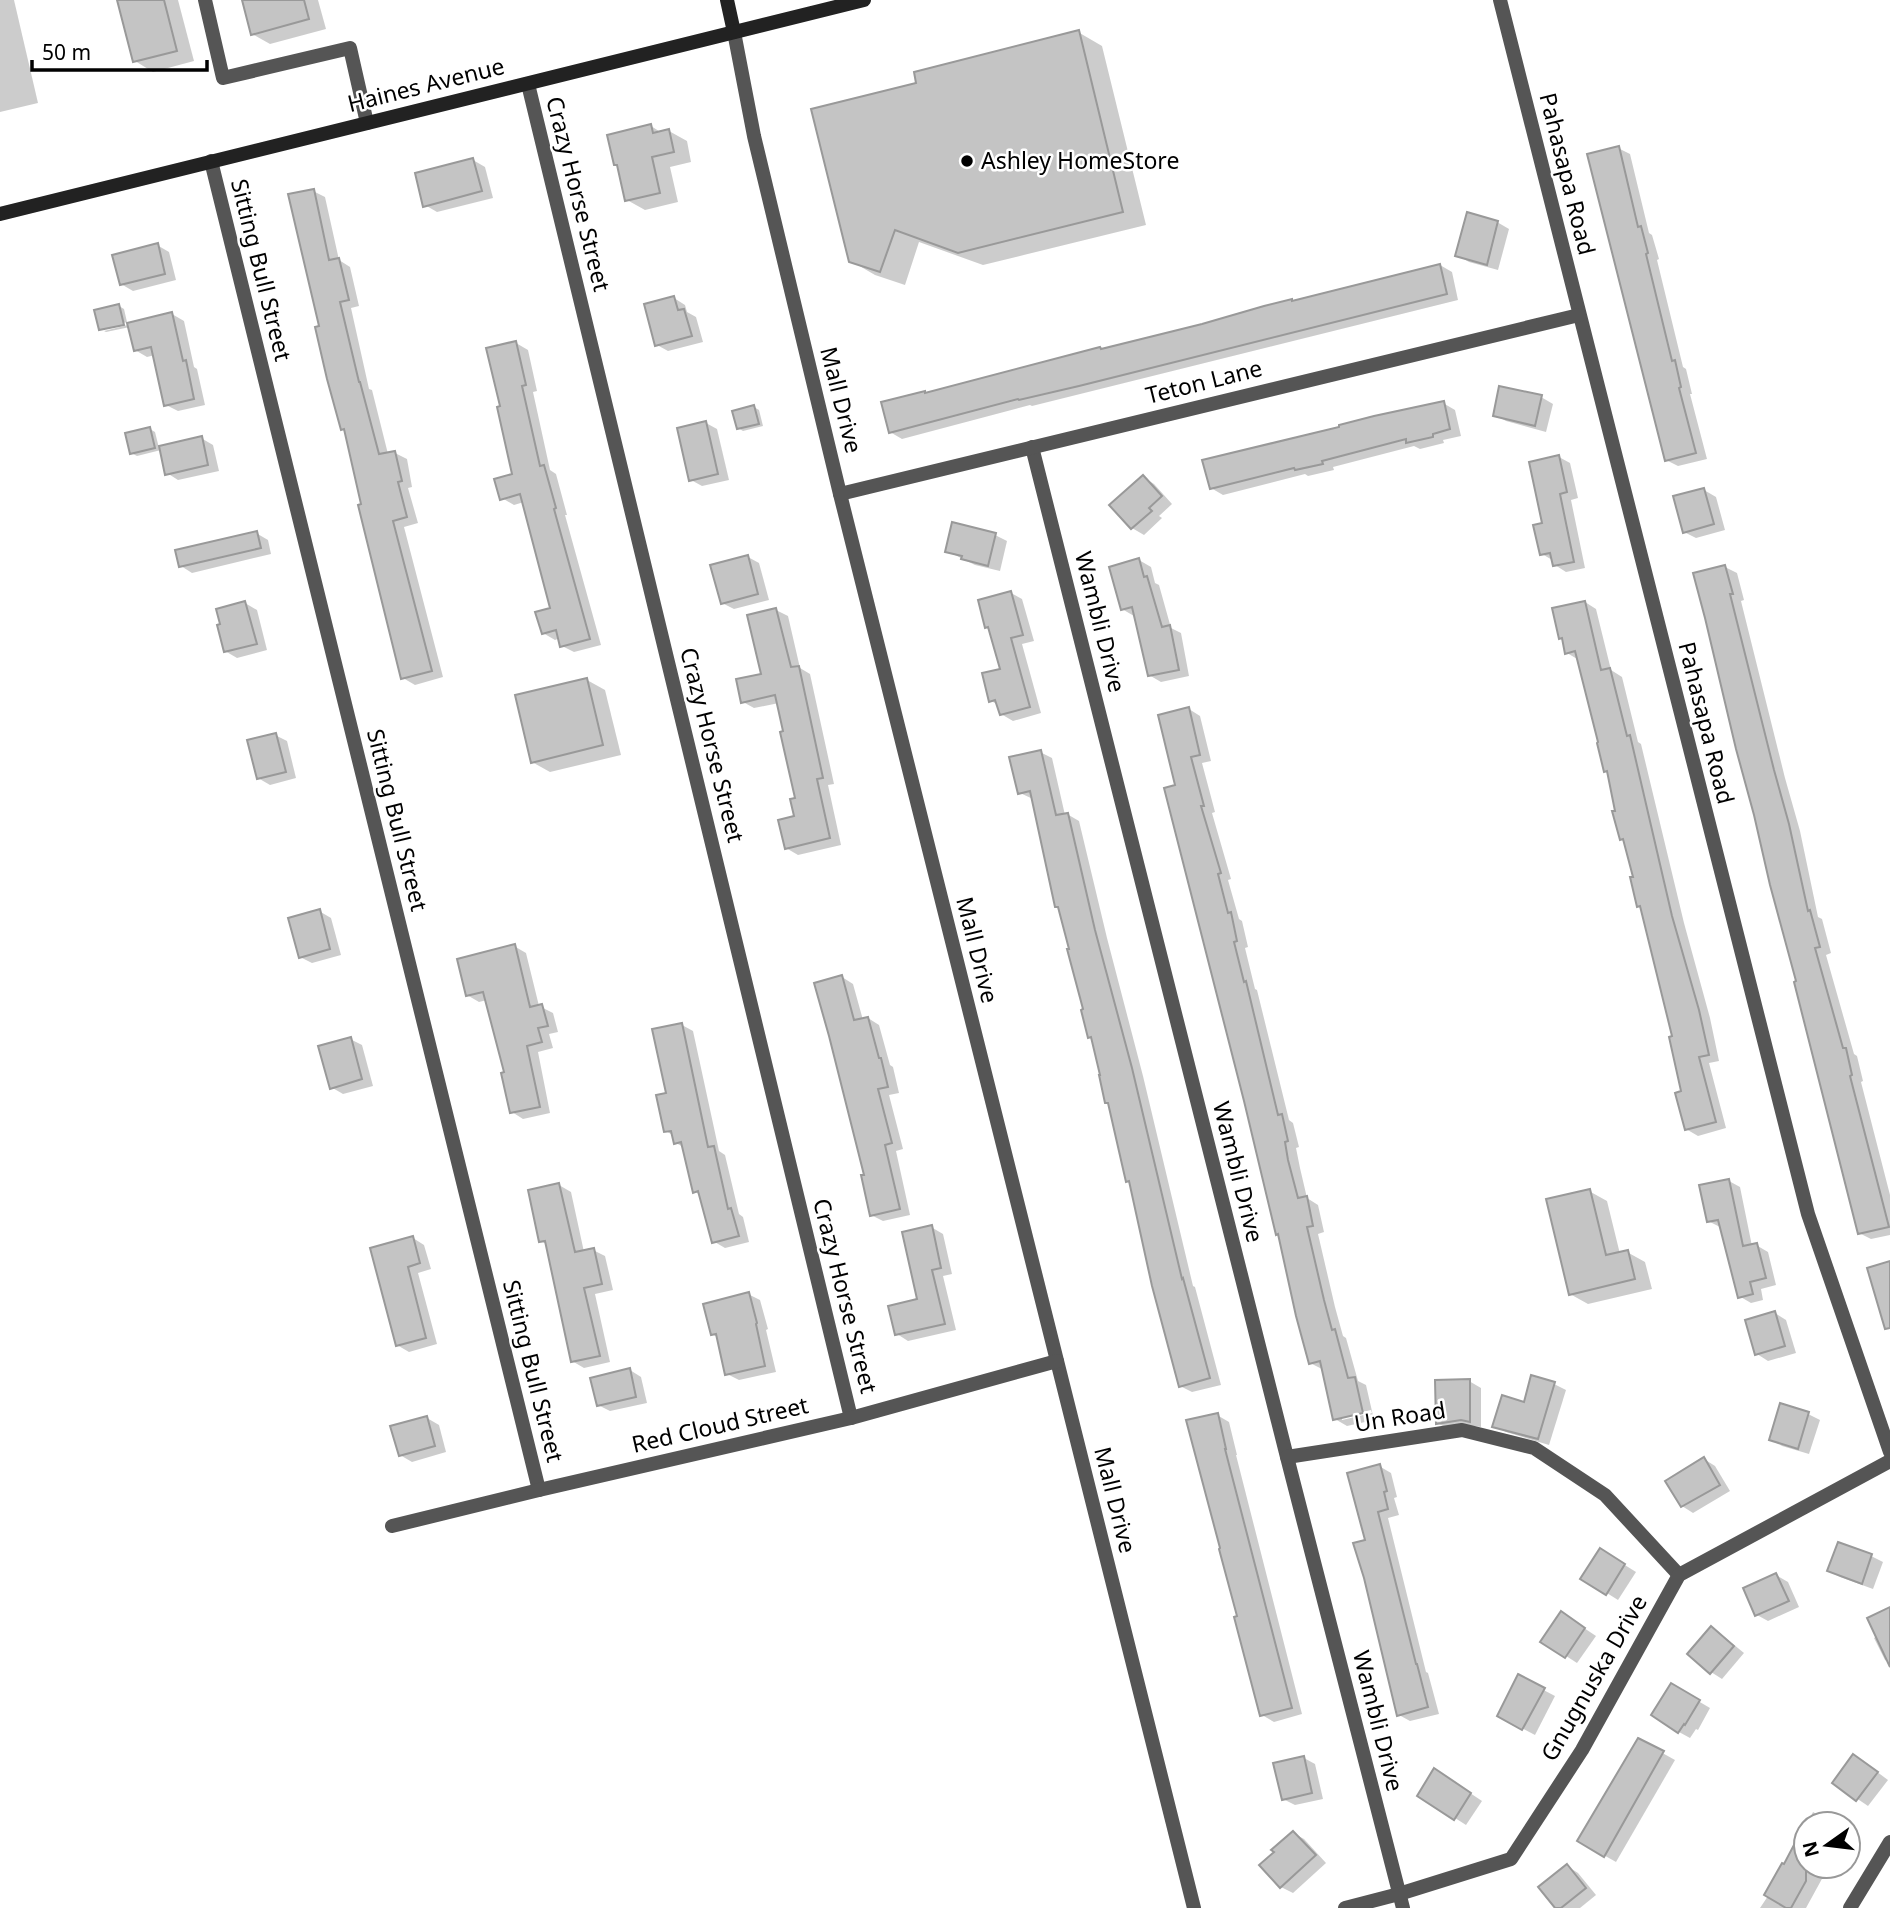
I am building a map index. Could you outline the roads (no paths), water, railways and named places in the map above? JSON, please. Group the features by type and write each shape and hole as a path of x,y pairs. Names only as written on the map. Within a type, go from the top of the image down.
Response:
{"main road":[{"name":"Mall Drive","path":"727,0 734,32"},
{"name":"Haines Avenue","path":"0,214 864,0"}],"street":[{"path":"205,0 223,78 350,48 367,123"},
{"name":"Pahasapa Road","path":"1500,0 1808,1214 1890,1452"},
{"name":"Mall Drive","path":"734,32 754,136 840,494 1194,1908"},
{"name":"Crazy Horse Street","path":"528,83 851,1418"},
{"name":"Sitting Bull Street","path":"211,162 539,1490"},
{"name":"Teton Lane","path":"840,494 1579,315"},
{"name":"Wambli Drive","path":"1032,447 1401,1901"},
{"name":"Red Cloud Street","path":"392,1526 851,1418 1056,1362"},
{"name":"Un Road","path":"1287,1457 1462,1430 1534,1448 1605,1495 1679,1575"},
{"path":"1679,1575 1890,1461"},
{"name":"Gnugnuska Drive","path":"1345,1908 1401,1901 1511,1859 1581,1750 1679,1575"},
{"path":"1850,1908 1890,1842"}],"place":[{"name":"Ashley HomeStore","path":"967,161"}]}
